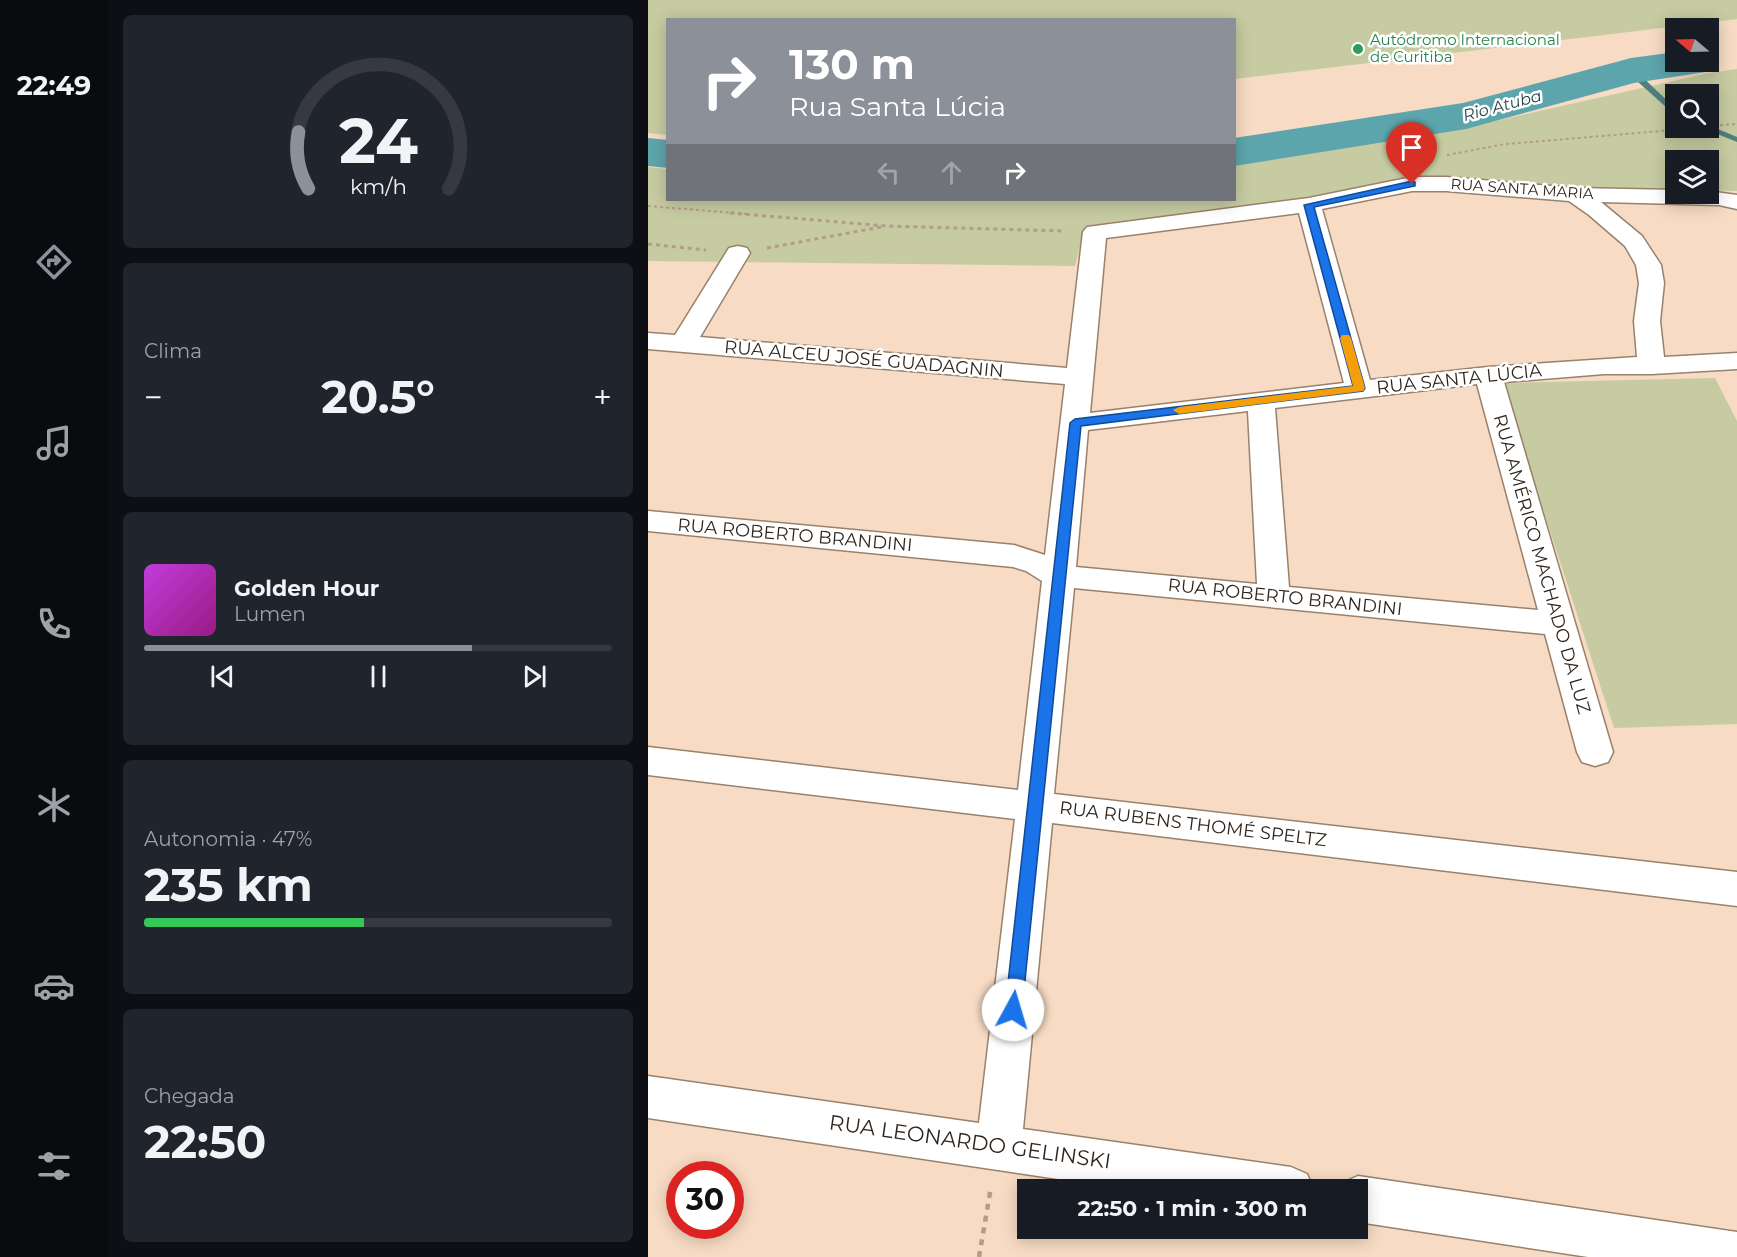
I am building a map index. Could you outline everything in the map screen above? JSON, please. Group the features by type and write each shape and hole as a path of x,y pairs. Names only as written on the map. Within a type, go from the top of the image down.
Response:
{"street":[{"name":"RUA SANTA MARIA","path":"1095,232 1309,205 1401,186 1428,183 1575,195 1719,198 1737,202"},
{"path":"1575,195 1618,225 1632,239 1644,257 1652,277 1647,331 1652,366"},
{"path":"1309,205 1359,388"},
{"path":"999,1146 1095,232"},
{"path":"683,344 738,254"},
{"name":"RUA ALCEU JOSÉ GUADAGNIN","path":"648,340 1080,377"},
{"name":"RUA SANTA LÚCIA","path":"1075,423 1359,388 1488,375 1604,366 1734,368"},
{"name":"RUA AMÉRICO MACHADO DA LUZ","path":"1488,375 1595,752"},
{"path":"1261,401 1274,596"},
{"name":"RUA ROBERTO BRANDINI","path":"648,521 1014,556 1037,563 1059,576 1559,624"},
{"name":"RUA ROBERTO BRANDINI","path":"1014,556 1034,551 1053,540 1065,526"},
{"name":"RUA RUBENS THOMÉ SPELTZ","path":"648,761 1737,889"},
{"name":"RUA LEONARDO GELINSKI","path":"648,1097 1218,1179"},
{"path":"1368,1201 1737,1256"}],"path":[{"path":"1719,125 1737,124"},
{"path":"1446,155 1505,144 1665,131"},
{"path":"648,206 887,226 1095,232"},
{"path":"979,1257 999,1146"}],"green space":[{"name":"Autódromo Internacional de Curitiba","path":"648,0 1737,0 1737,19 1719,21 1719,18 1665,18 1665,28 1236,79 1236,18 666,18 666,135 648,133"},
{"path":"1737,69 1737,191 1719,190 1719,150 1665,150 1665,189 1550,186 1440,177 1416,178 1306,198 1085,226 1075,266 648,261 648,167 666,169 666,201 1236,201 1236,159 1402,139 1495,121 1709,73"},
{"path":"1715,378 1737,421 1737,724 1614,728 1502,383"}],"waterway":[{"name":"Rio Atuba","path":"1236,152 1466,116 1631,71 1665,66"},
{"path":"1631,71 1665,103"},
{"path":"1719,132 1737,140"},
{"name":"Rio Atuba","path":"648,152 666,154"}],"slow traffic":[{"path":"1179,410 1359,388 1346,338"}],"place":[{"name":"Autódromo Internacional de Curitiba","path":"1358,49"}],"route":[{"path":"1013,1010 1075,423 1359,388 1309,205 1412,184"}]}
